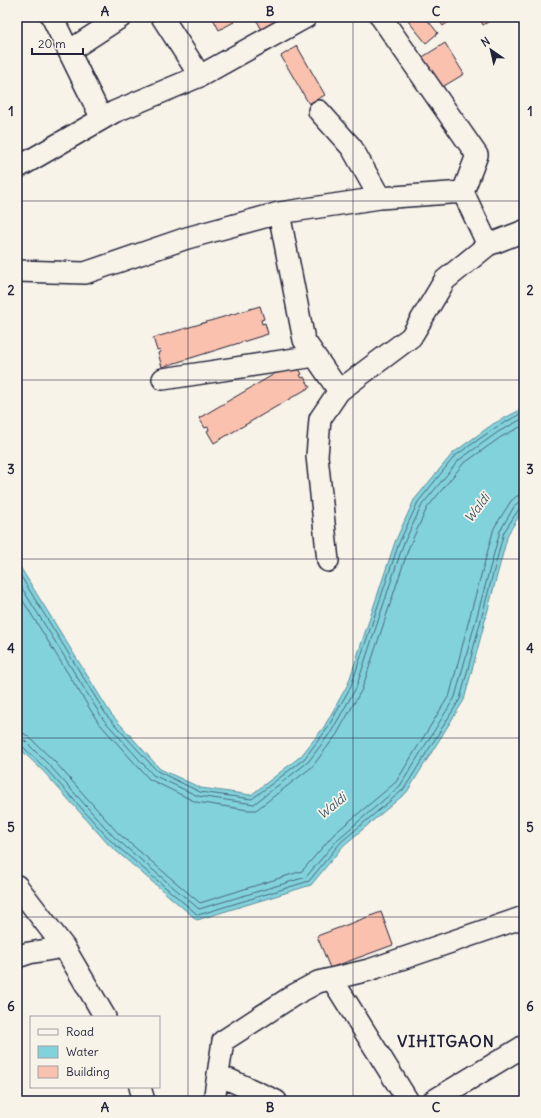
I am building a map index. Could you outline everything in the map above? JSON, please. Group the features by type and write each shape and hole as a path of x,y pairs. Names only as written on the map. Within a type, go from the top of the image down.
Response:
{"street":[{"path":"52,17 102,119"},
{"path":"69,51 121,17"},
{"path":"162,17 200,76"},
{"path":"17,168 114,112 200,76 306,17"},
{"path":"382,17 477,155 463,192 488,245"},
{"path":"319,111 352,148 380,198"},
{"path":"17,271 85,273 187,238 279,213 380,198 463,192"},
{"path":"279,213 304,340 339,391"},
{"path":"328,561 317,456 320,419 339,391 411,337 445,280 488,245 524,231"},
{"path":"163,379 315,356"},
{"path":"17,886 64,947 104,1016"},
{"path":"214,1101 223,1041 294,995 318,982 369,970 524,916"},
{"path":"17,957 29,953 64,947"},
{"path":"332,979 408,1101"},
{"path":"433,1101 524,1046"},
{"path":"219,1075 276,1101"},
{"path":"140,1088 144,1101"}],"water":[{"name":"Waldi","path":"524,408 524,508 508,534 464,700 407,792 344,845 311,885 197,920 108,844 44,772 17,746 17,562 111,714 160,769 201,788 251,795 301,756 324,727 348,684 395,542 414,500 453,453 493,424"}],"building":[{"path":"212,17 231,17 234,22 219,30"},
{"path":"255,17 279,17 282,23 263,32"},
{"path":"413,17 425,17 438,33 426,43 408,21"},
{"path":"437,17 455,17 443,26"},
{"path":"479,17 496,17 483,25"},
{"path":"445,43 464,74 439,89 421,58"},
{"path":"297,46 325,95 309,104 281,56"},
{"path":"260,306 264,319 261,320 262,324 265,323 268,334 162,367 158,353 161,352 160,349 157,350 153,338"},
{"path":"295,362 302,374 300,375 302,378 304,377 310,387 214,443 207,431 209,430 208,427 205,428 199,418"},
{"path":"381,912 393,945 330,968 317,936"}],"district":[{"name":"VIHITGAON","path":"446,1041"}]}
